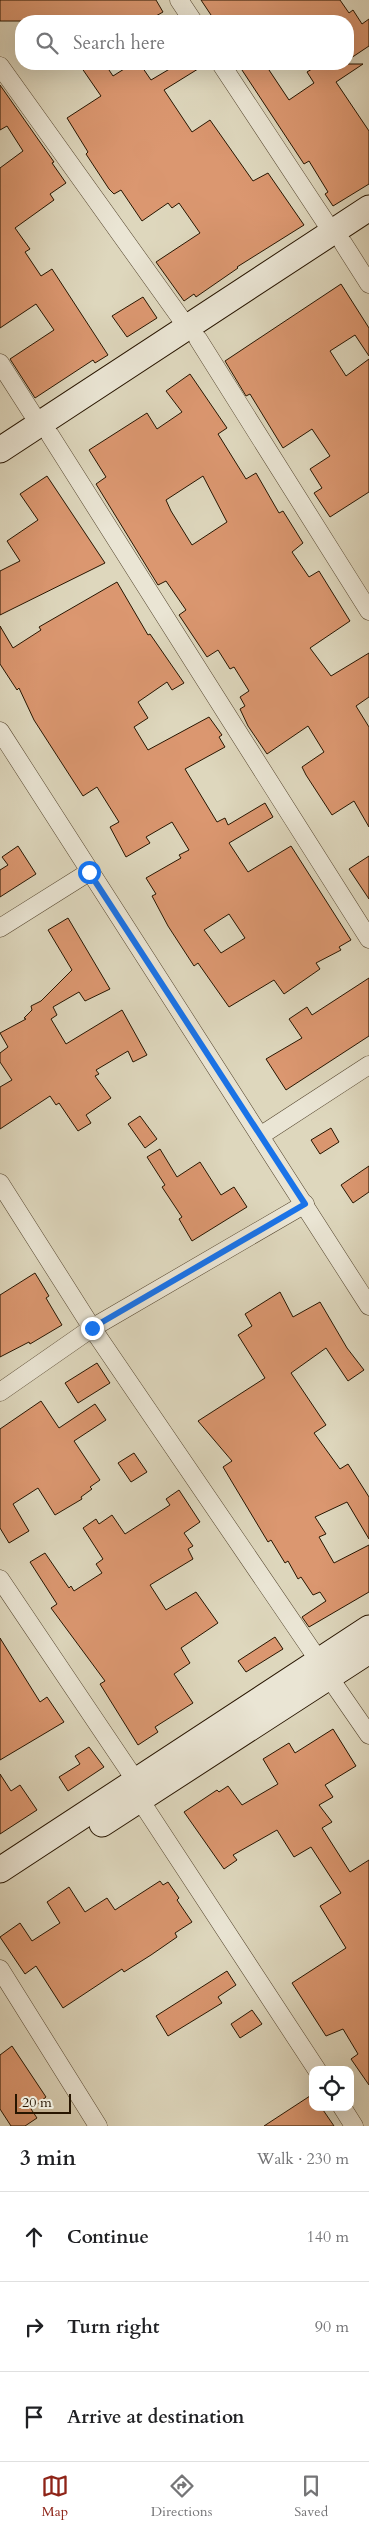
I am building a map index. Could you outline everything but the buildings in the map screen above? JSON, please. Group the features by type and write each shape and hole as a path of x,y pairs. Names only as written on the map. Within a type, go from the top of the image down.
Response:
{"street":[{"path":"179,0 189,15"},
{"path":"0,66 192,333 369,611"},
{"path":"225,70 369,284"},
{"path":"0,450 44,429 338,238 369,208"},
{"path":"338,238 369,226"},
{"path":"0,363 44,429 369,940"},
{"path":"0,468 44,429"},
{"path":"0,731 369,1306"},
{"path":"0,928 89,872"},
{"path":"260,1136 369,1065"},
{"path":"0,1182 92,1328 369,1735"},
{"path":"0,1392 92,1328 305,1204"},
{"path":"0,1579 314,2066"},
{"path":"0,1887 138,1791 324,1669 369,1628"},
{"path":"324,1669 369,1651"},
{"path":"0,1870 138,1791"},
{"path":"0,1969 98,2126"},
{"path":"345,2111 354,2126"}],"route":[{"path":"89,872 305,1204 92,1328"}]}
